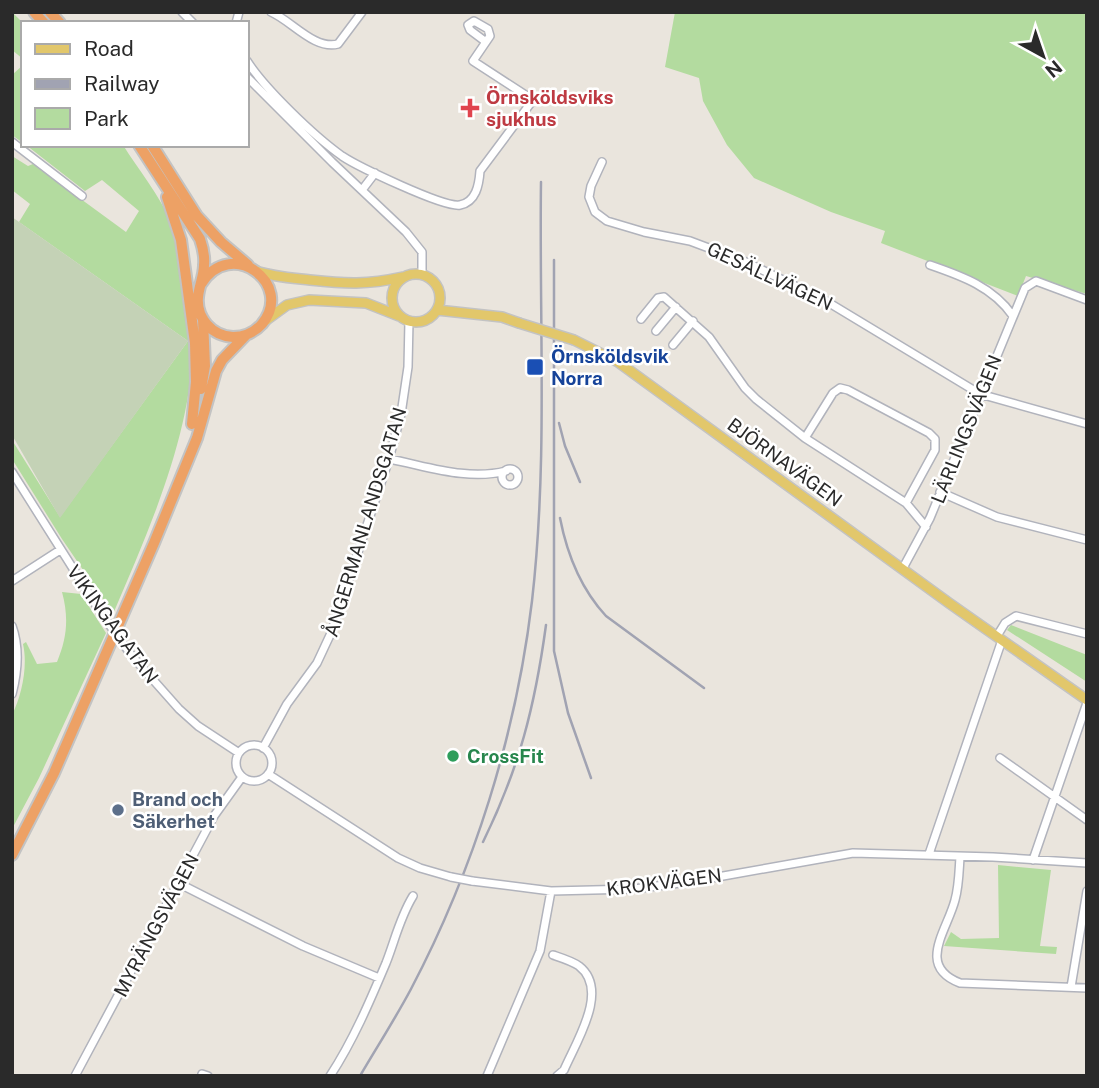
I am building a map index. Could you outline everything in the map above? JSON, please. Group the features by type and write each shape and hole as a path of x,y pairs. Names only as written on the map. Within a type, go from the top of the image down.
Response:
{"highway":[{"path":"140,147 200,239 205,258 198,298 205,366 186,461"},
{"path":"12,855 54,774 154,543 206,410 216,371 222,360 263,322 270,309 266,282 208,229 153,147"},
{"path":"161,181 178,230 195,343 196,382 192,424"},
{"path":"201,284 210,273 222,266 236,264 253,269"},
{"path":"202,319 212,330 225,336 246,335"}],"main road":[{"path":"253,269 279,277 347,285 364,285 422,275 433,281 439,290 440,302 437,310 425,320 405,319 366,303 304,300 287,305 263,322"},
{"path":"405,277 396,284 392,295 394,307 405,319"},
{"name":"BJÖRNAVÄGEN","path":"437,310 502,317 574,340 618,362 1086,698"}],"street":[{"path":"271,12 320,44 332,46 338,44 362,12"},
{"path":"248,62 259,77 344,158 447,204 465,203 475,194 480,171 533,100 473,61 486,42"},
{"path":"248,78 406,232 419,248 423,261 422,275"},
{"path":"12,142 82,196"},
{"name":"GESÄLLVÄGEN","path":"602,162 589,197 595,212 607,221 644,232 690,240 746,262 826,301 980,394"},
{"path":"362,190 375,173"},
{"path":"930,265 984,288 1002,302 1013,316"},
{"name":"LÄRLINGSVÄGEN","path":"903,568 926,527 1025,288 1036,281 1087,300"},
{"path":"642,319 660,297 676,307 712,341 750,394 805,438 906,503 926,527"},
{"path":"656,331 676,307"},
{"name":"ÅNGERMANLANDSGATAN","path":"263,748 282,711 325,648 389,459 406,383 405,319"},
{"path":"673,345 693,321"},
{"path":"805,438 832,393 839,388 848,390 929,433 935,439 935,450 906,503"},
{"path":"980,394 1087,424"},
{"path":"389,459 452,473 503,473"},
{"name":"VIKINGAGATAN","path":"12,472 103,616 132,656 188,718 239,753"},
{"path":"940,492 998,517 1087,540"},
{"path":"12,581 60,550"},
{"path":"929,854 1000,638 1009,619 1016,616 1087,634"},
{"path":"12,625 18,659 17,678 12,694"},
{"path":"1033,860 1086,698"},
{"path":"250,745 263,748 271,760 268,774 256,780 242,776 236,764 239,753 250,745"},
{"path":"1000,758 1087,820"},
{"name":"KROKVÄGEN","path":"268,774 398,858 420,868 451,877 551,891 615,890 667,885 853,853 929,854 1087,863"},
{"name":"MYRÄNGSVÄGEN","path":"75,1076 219,807 242,776"},
{"path":"960,857 955,899 936,955 942,972 960,983 1087,988"},
{"path":"178,883 303,946 379,978"},
{"path":"487,1076 540,951 551,891"},
{"path":"1070,987 1087,891"},
{"path":"330,1076 348,1047 379,978 404,911 413,897"},
{"path":"553,956 576,964 586,972 593,995 591,1006 564,1070 557,1076"}],"green space":[{"path":"12,12 21,21 21,57 12,50"},
{"path":"675,12 1087,12 1087,294 1026,276 1018,296 881,243 885,231 831,212 754,178 727,145 703,101 699,78 665,67"},
{"path":"21,67 21,142 12,135 12,75"},
{"path":"29,147 124,147 171,222 187,273 193,323 191,373 183,422 152,519 113,614 12,459 12,440 60,517 188,341 19,222 30,204 12,190 12,156 28,166 33,164 126,232 139,211 102,180 85,191"},
{"path":"12,217 188,341 60,518 12,435"},
{"path":"62,592 81,594 106,633 39,778 12,829 12,715 23,680 23,644 26,642 37,664 57,662 66,628"},
{"path":"1011,625 1087,655 1087,682 1007,630"},
{"path":"998,865 1051,870 1040,946 1057,947 1056,954 944,946 951,932 961,939 999,938"}],"railway":[{"path":"360,1076 411,989 454,897 489,800 515,701 532,601 540,496 541,182"},
{"path":"554,260 554,651 568,713 591,778"},
{"path":"559,423 580,482"},
{"path":"560,518 576,570 597,606 606,616 704,688"},
{"path":"483,842 496,815 524,736 537,683 546,625"}],"place":[{"name":"Örnsköldsviks sjukhus","path":"470,108"},
{"name":"Örnsköldsvik Norra","path":"535,367"},
{"name":"CrossFit","path":"453,756"},
{"name":"Brand och Säkerhet","path":"118,810"}]}
